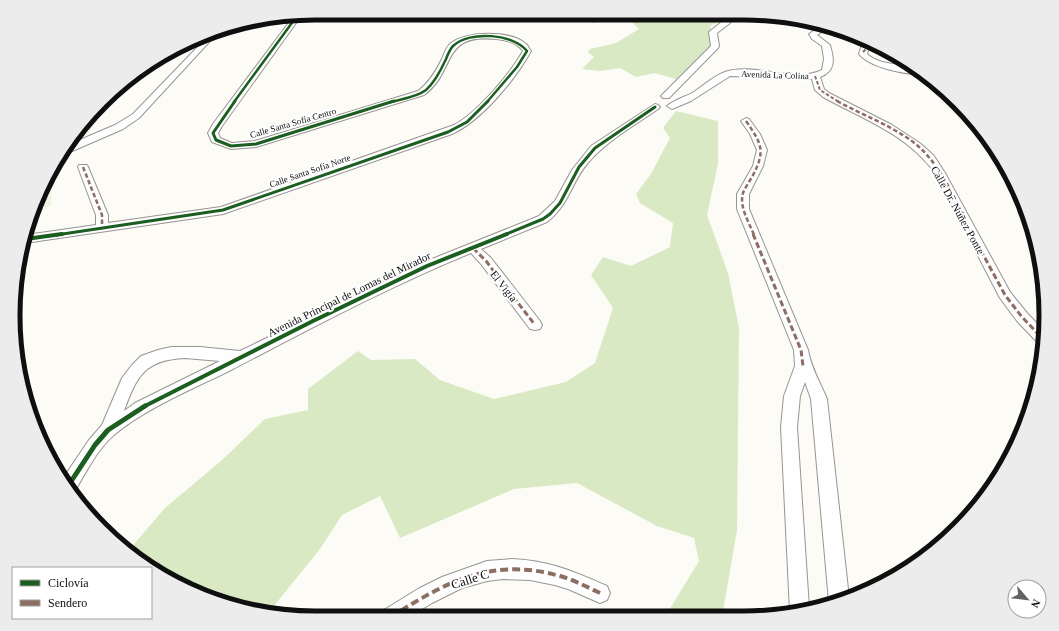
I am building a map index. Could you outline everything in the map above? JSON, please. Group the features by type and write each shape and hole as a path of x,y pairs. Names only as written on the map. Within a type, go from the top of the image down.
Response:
{"street":[{"name":"Avenida Principal de Lomas del Mirador","path":"71,481 85,458 108,430 141,408 420,268 537,223 550,215 560,204 576,172 590,154 657,99 716,46 713,32 718,26 727,20"},
{"name":"Calle Santa Sofía Centro","path":"293,21 217,126 213,133 216,140 231,146 256,144 415,95 429,88 455,44 472,38 496,37"},
{"name":"Avenida La Colina","path":"657,99 663,108 684,102 730,74 815,76 826,71 827,66 826,45 814,35 818,30"},
{"name":"Calle Santa Sofía Norte","path":"30,238 223,210 457,128 472,117 517,67 527,51 524,46 517,41 496,37"},
{"path":"73,147 119,127 136,116 209,40"},
{"path":"866,46 863,52 864,57 907,69"},
{"path":"863,52 868,47"},
{"name":"Calle Dr. Núñez Ponte","path":"815,76 820,90 907,137 930,158 940,173 1005,295 1022,317 1038,334"},
{"path":"657,99 673,101 672,106"},
{"path":"746,121 755,134 762,150 758,166 743,194 743,209 801,350 802,366 792,396 789,427 799,605"},
{"path":"83,167 102,215 102,228"},
{"name":"El Vigía","path":"473,248 486,261 535,325"},
{"path":"108,430 130,379 147,359 172,351 240,358"},
{"path":"802,366 811,379 819,399 838,595"},
{"name":"Calle C","path":"400,611 418,599 457,581 488,571 519,570 555,575 600,593"}],"green space":[{"path":"631,20 723,20 710,26 716,44 676,79 655,73 636,77 620,68 600,71 582,69 594,57 588,52 590,49 616,43 639,29"},
{"path":"676,111 718,121 718,164 707,215 728,273 739,328 737,530 723,611 669,611 699,561 694,538 657,526 577,483 514,489 400,538 380,496 342,515 320,549 273,607 239,601 202,589 151,561 132,547 165,508 221,461 265,419 308,410 308,389 358,351 371,360 415,359 440,380 494,399 566,382 595,363 613,308 591,275 603,257 631,266 670,247 673,223 640,203 636,194 651,174 670,138 663,128"},
{"path":"49,186 51,189 52,204 38,213"}],"marked path":[{"path":"863,52 868,47"},
{"path":"815,76 820,90 826,95 903,136 917,146 930,159 940,173 1005,295 1022,317 1038,334"},
{"path":"746,121 755,134 762,150 758,166 743,194 743,209 801,350 803,366"},
{"path":"83,167 102,215 102,228"},
{"path":"473,248 486,261 535,325"},
{"path":"400,611 449,584 474,574 503,569 530,570 561,576 600,593"}],"cycle path":[{"path":"30,238 223,210 448,132 467,122 481,108 509,77 527,51 522,45 514,40 492,36 469,38 454,45 436,78 421,93 256,144 231,146 216,140 213,133 217,126 293,21"},
{"path":"71,481 95,445 108,430 141,408 313,321 427,266 543,219 560,203 577,170 595,148 655,107"}]}
